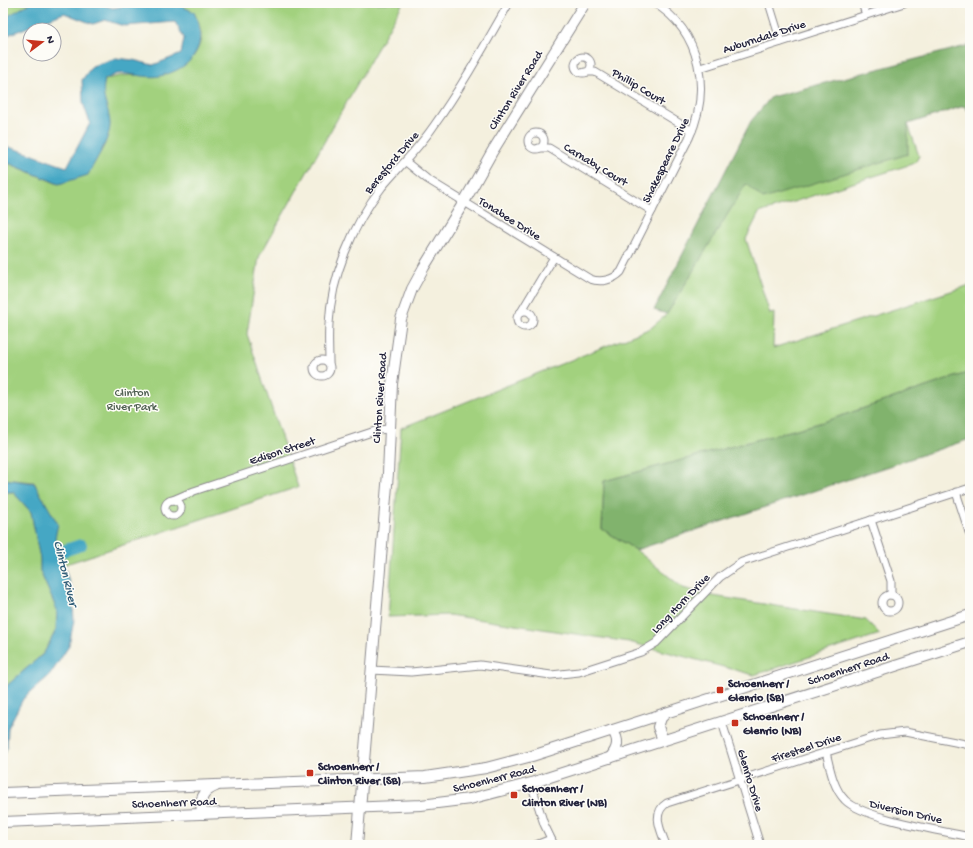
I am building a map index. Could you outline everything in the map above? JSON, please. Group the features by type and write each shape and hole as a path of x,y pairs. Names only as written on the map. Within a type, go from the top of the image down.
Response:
{"main road":[{"name":"Clinton River Road","path":"357,845 388,473 389,429 396,353 404,309 421,272 464,202 492,152 585,3"},
{"name":"Schoenherr Road","path":"3,794 425,777 486,768 612,730 970,615"},
{"name":"Schoenherr Road","path":"3,822 360,808 421,805 464,800 531,783 970,642"},
{"path":"663,740 658,727 661,718 667,712"},
{"path":"610,758 617,748 618,743 616,734 612,730"},
{"path":"203,814 201,806 202,797 210,789 220,785"}],"street":[{"name":"Beresford Drive","path":"329,363 329,323 344,257 369,206 382,188 406,162 437,123 508,3"},
{"name":"Shakespeare Drive","path":"608,279 614,278 621,272 692,131 700,105 700,68 691,44 683,30 673,18 654,3"},
{"path":"769,3 781,42"},
{"path":"862,3 866,15"},
{"name":"Auburndale Drive","path":"700,68 904,3"},
{"path":"586,57 591,64 589,69 585,72 580,72 576,69 575,64 577,59 586,57"},
{"name":"Phillip Court","path":"591,64 595,72"},
{"name":"Phillip Court","path":"585,72 595,72 692,131"},
{"path":"537,133 541,135 544,140 543,145 539,148 529,146 528,138 532,134 537,133"},
{"name":"Carnaby Court","path":"544,140 549,148 652,211"},
{"name":"Carnaby Court","path":"539,148 549,148"},
{"name":"Tonabee Drive","path":"406,162 427,179 590,279 598,281 608,279"},
{"path":"526,304 533,318 531,323 527,326 522,326 518,323 517,318 554,257"},
{"path":"521,312 526,311 530,313"},
{"path":"320,360 325,360 329,363 330,368 328,373 324,375 319,375 315,371 315,366 320,360 329,350"},
{"name":"Edison Street","path":"173,500 194,491 378,430 389,429"},
{"name":"Long Horn Drive","path":"371,670 411,672 480,665 551,674 579,672 648,648 664,637 720,577 742,562 970,488"},
{"path":"956,492 970,535"},
{"path":"181,506 178,502 173,500 168,502 165,506 166,511 170,515 177,515 180,511 181,506 183,496"},
{"path":"870,520 891,581 891,595"},
{"name":"Glenrio Drive","path":"722,722 760,845"},
{"name":"Firesteel Drive","path":"666,845 658,815 661,807 668,803 880,735 905,732 970,745"},
{"name":"Diversion Drive","path":"826,752 838,790 852,806 874,815 970,837"},
{"path":"531,783 552,842 536,845"}],"green space":[{"path":"3,3 31,3 3,19"},
{"name":"Clinton River Park","path":"175,3 403,3 259,257 247,334 298,487 63,565 55,538 57,524 34,482 3,479 3,166 8,163 58,184 88,174 105,144 110,124 102,93 105,80 128,75 160,75 170,72 181,67 197,50 201,36 198,21 190,11"},
{"path":"970,45 970,113 964,106 908,124 908,154 763,199 746,184 667,314 654,310 751,121 771,97"},
{"path":"908,124 919,156 915,163 759,213 746,239 770,314 774,313 773,348 970,285 970,372 823,422 604,481 602,529 636,550 683,588 713,596 866,620 880,634 754,675 629,642 449,615 388,617 401,428 651,328 667,314 746,183"},
{"path":"970,372 970,439 636,550 602,529 604,481 823,422"},
{"path":"3,492 13,492 31,512 40,559 40,571 57,610 56,630 44,653 3,689"}],"water":[{"path":"30,3 97,3 113,8 141,3 175,3 194,12 200,35 199,45 190,61 172,72 155,77 116,74 105,79 104,98 109,117 110,129 105,142 88,175 59,184 8,163 3,165 3,146 67,167 90,123 83,103 82,80 92,66 116,58 153,65 181,54 184,38 175,22 124,26 105,20 93,24 64,13 41,22 22,22 22,30 8,35 3,34 3,19"},
{"path":"3,479 34,483 58,524 55,538 72,591 74,620 69,646 50,675 23,699 8,728 7,747 3,759 3,689 44,653 56,630 57,610 40,571 40,559 31,512 13,492 3,492"}],"waterway":[{"name":"Clinton River","path":"51,563 60,552 81,545"}],"place":[{"name":"Schoenherr / Glenrio (SB)","path":"720,690"},
{"name":"Schoenherr / Glenrio (NB)","path":"735,723"},
{"name":"Schoenherr / Clinton River (SB)","path":"310,773"},
{"name":"Schoenherr / Clinton River (NB)","path":"514,795"}]}
